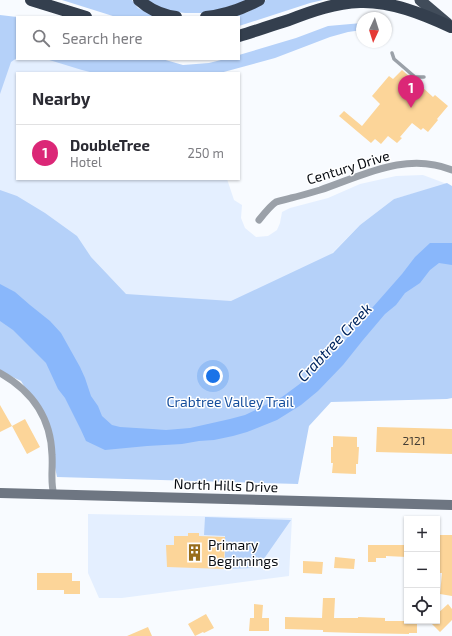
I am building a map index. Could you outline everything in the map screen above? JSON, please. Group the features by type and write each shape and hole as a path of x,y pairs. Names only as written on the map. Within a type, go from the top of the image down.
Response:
{"highway":[{"path":"31,0 83,16"},
{"path":"139,0 159,13 170,16"},
{"path":"211,16 231,12 258,0"},
{"path":"420,0 452,27"},
{"path":"240,36 318,9 360,2 376,3 403,9 452,27"}],"main road":[{"name":"North Hills Drive","path":"0,493 452,506"}],"street":[{"name":"Century Drive","path":"259,220 275,202 330,186 377,169 395,165 431,164 452,170"},
{"path":"0,373 26,392 33,400 47,426 51,443 52,487 54,495"}],"lane":[{"path":"392,53 394,59 414,77 424,77"}],"shaded area":[{"path":"0,25 16,32 16,60 91,60 139,72 16,72 16,180 227,180 234,200 242,205 241,218 245,228 256,237 268,236 277,230 282,212 290,208 328,198 360,184 396,176 423,175 447,184 394,199 360,225 297,289 172,324 0,235"},
{"path":"88,514 292,518 289,576 122,598 99,598 88,573"}],"green space":[{"path":"62,0 132,0 138,8 156,16 113,16"},
{"path":"148,0 249,0 208,13 185,13 169,11 155,6"},
{"path":"266,0 323,0 240,26 240,16 233,16 248,12"},
{"path":"0,15 16,17 16,59 11,62 0,94"},
{"path":"356,24 356,31 330,37 275,58 224,72 90,72 49,60 166,60 183,65 209,63 221,60 240,60 240,55 296,38 328,26"},
{"name":"Crabtree Valley Trail","path":"447,183 452,186 452,398 331,402 309,426 298,484 57,477 49,438 40,412 21,381 0,371 0,190 17,196 45,213 77,236 91,257 126,294 231,301 333,253 360,225 394,199"},
{"path":"205,517 291,520 261,563 252,568 225,569 225,536 204,535"}],"water":[{"path":"430,243 452,243 452,265 439,263 430,270 420,283 405,293 396,305 385,314 343,365 318,391 301,405 277,420 247,432 214,440 105,450 86,441 46,363 13,330 0,321 0,284 15,292 50,321 61,333 80,367 91,396 98,406 102,416 112,425 120,427 166,430 190,428 245,415 282,397 301,383 322,361 339,348 415,257"}],"building":[{"path":"402,70 410,77 402,87 421,86 433,97 435,95 448,106 428,132 423,128 421,130 412,123 397,143 388,136 381,144 375,139 371,143 339,116 344,111 362,126 380,104 372,96 389,76 393,79"},
{"path":"0,405 12,426 0,432"},
{"path":"25,419 40,447 27,454 12,426"},
{"path":"377,427 452,429 452,454 376,452"},
{"path":"333,436 357,437 357,447 359,447 356,474 332,473 333,463 331,463 331,447 333,447"},
{"name":"Primary Beginnings","path":"188,533 199,533 199,536 225,537 224,569 167,567 166,545 174,545 174,536 188,536"},
{"path":"440,535 452,535 452,596 440,594 442,573 440,573"},
{"path":"368,545 404,545 404,557 386,556 386,558 376,558 376,562 368,562"},
{"path":"335,557 355,559 354,569 334,568"},
{"path":"303,561 323,562 322,574 303,573"},
{"path":"37,573 72,573 72,581 80,581 80,594 64,594 64,590 37,590"},
{"path":"323,598 335,598 334,618 385,618 385,621 404,621 404,624 417,624 417,633 323,632 323,630 285,629 285,617 322,618"},
{"path":"254,604 263,605 262,618 269,618 269,631 249,631 250,618 254,618"},
{"path":"448,604 452,609 452,620 440,632 432,624 440,624 440,611"},
{"path":"206,614 214,628 195,636 188,624"},
{"path":"148,627 152,636 127,636"}],"place":[{"name":"DoubleTree","path":"411,108"},
{"name":"Primary Beginnings","path":"195,552"}],"water label":[{"name":"Crabtree Creek","path":"334,342"}]}
